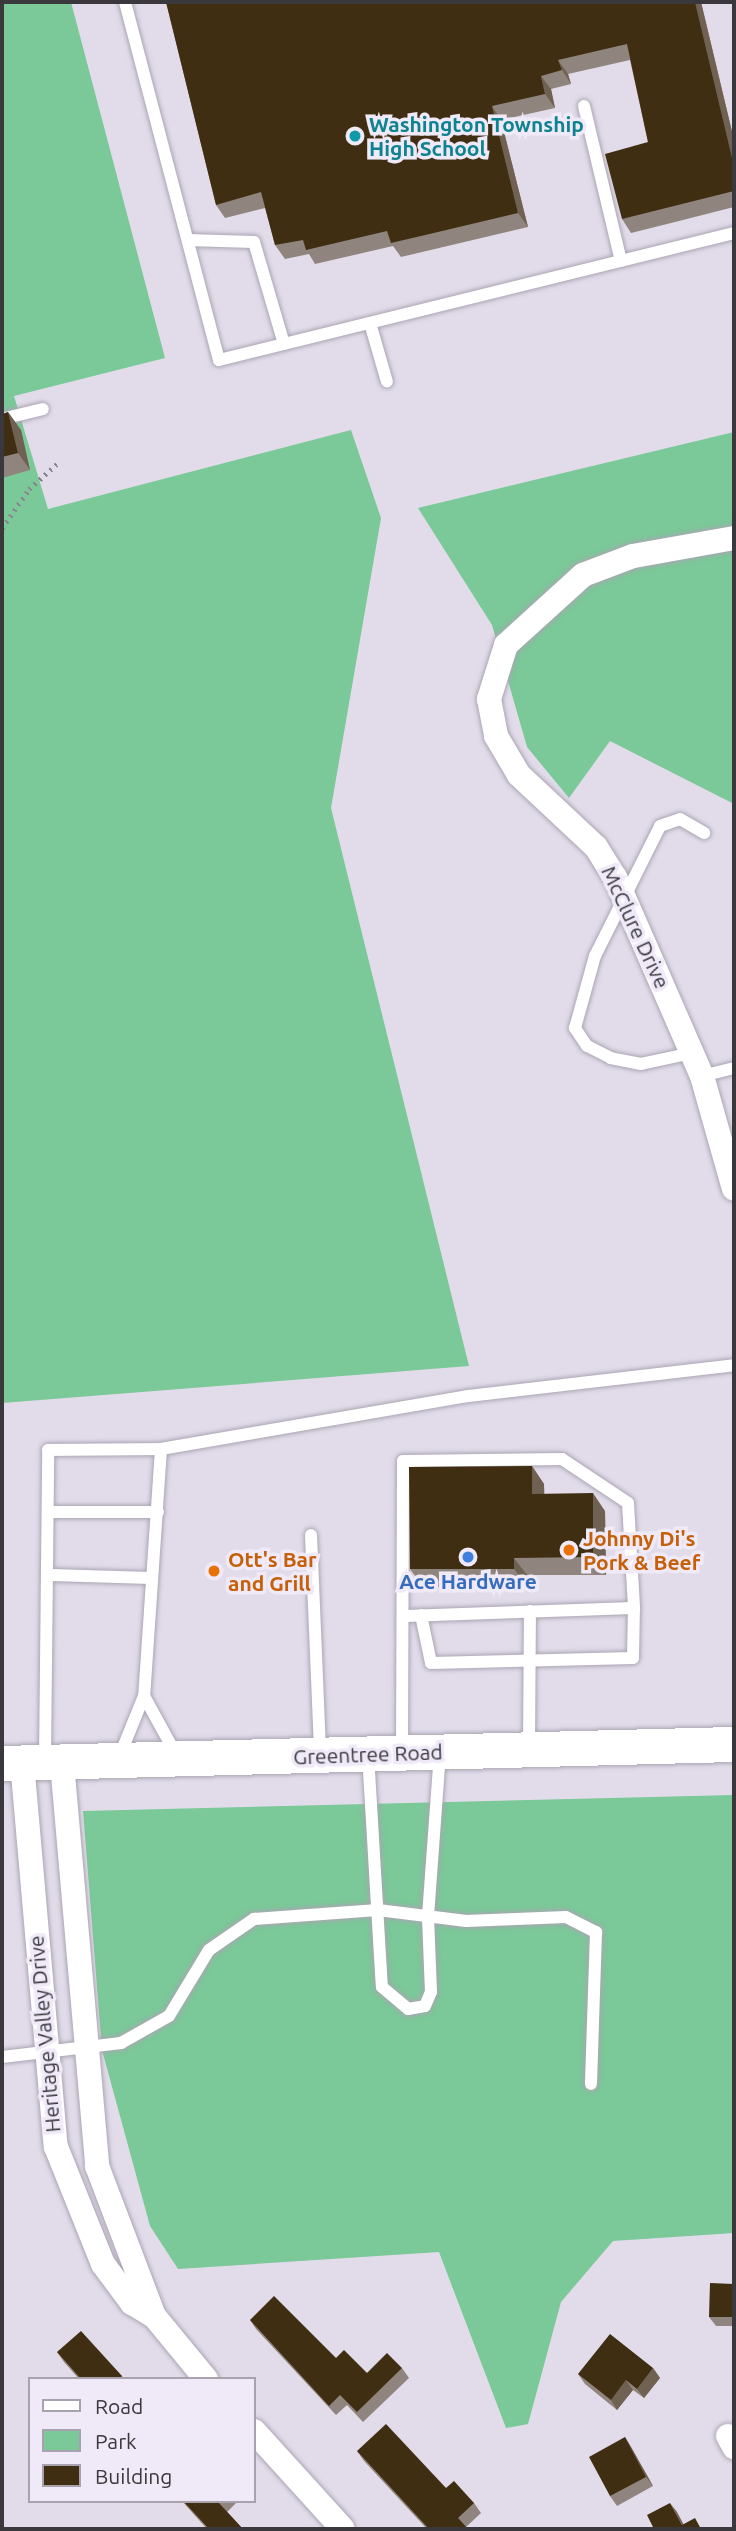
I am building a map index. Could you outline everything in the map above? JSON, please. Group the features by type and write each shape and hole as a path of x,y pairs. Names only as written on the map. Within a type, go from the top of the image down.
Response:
{"street":[{"name":"McClure Drive","path":"734,538 633,556 583,575 526,621 506,645 489,699 496,736 519,775 596,847 622,893 702,1076 734,1189"},
{"name":"Greentree Road","path":"33,1763 734,1744"},
{"name":"Heritage Valley Drive","path":"33,1763 83,2049 103,2189 153,2316"},
{"name":"Heritage Valley Drive","path":"33,1763 43,2053 56,2147 80,2217 116,2282 153,2316 204,2377"},
{"path":"256,2433 343,2529"}],"lane":[{"path":"125,2 219,360 734,233"},
{"path":"584,106 621,261"},
{"path":"188,240 254,242 284,344"},
{"path":"370,323 387,382"},
{"path":"2,419 43,409"},
{"path":"692,1052 641,1064 611,1058 587,1046 575,1028 581,994 622,893 667,820 704,833"},
{"path":"702,1076 734,1068"},
{"path":"33,1763 51,1575 48,1450 160,1449 468,1396 734,1365"},
{"path":"118,1762 144,1696 160,1449"},
{"path":"402,1753 403,1461 562,1459 628,1503 634,1608 633,1658 431,1663 421,1615"},
{"path":"49,1512 158,1512"},
{"path":"311,1535 320,1755"},
{"path":"51,1575 151,1578"},
{"path":"404,1616 634,1608"},
{"path":"529,1749 530,1611"},
{"path":"144,1696 179,1759"},
{"path":"368,1754 382,1987 408,2009 425,2006 431,1992 428,1916 440,1752"},
{"path":"2,2057 121,2043 169,2016 209,1950 254,1919 377,1910 428,1916 566,1917 596,1932 591,2084"}],"path":[{"path":"2,528 29,489 58,463"}],"green space":[{"path":"2,2 71,2 165,358 14,396 48,509 351,430 381,518 331,808 469,1366 2,1403"},
{"path":"734,432 734,804 610,741 569,798 527,747 492,625 418,508"},
{"path":"734,1795 734,2233 613,2241 561,2302 528,2424 506,2428 439,2252 178,2269 150,2226 102,2050 83,1811"}],"building":[{"name":"Washington Township High School","path":"166,2 695,2 734,166 734,191 622,219 605,154 648,142 627,44 558,60 562,70 541,76 545,94 492,106 518,213 391,243 387,231 306,250 303,240 275,245 261,192 216,205"},
{"path":"8,412 18,453 2,457 2,414"},
{"path":"532,1466 532,1494 593,1493 593,1557 514,1558 514,1569 410,1569 409,1467"},
{"path":"710,2283 734,2284 734,2317 709,2317"},
{"path":"274,2296 336,2358 344,2350 367,2373 387,2353 402,2368 357,2412 340,2395 329,2406 250,2320"},
{"path":"81,2331 122,2376 79,2377 57,2352"},
{"path":"610,2334 653,2368 637,2389 626,2380 611,2400 578,2374"},
{"path":"386,2424 446,2488 454,2481 474,2503 458,2518 468,2529 429,2529 357,2451"},
{"path":"625,2437 646,2477 610,2496 589,2457"},
{"path":"185,2503 219,2503 243,2529 209,2529"},
{"path":"670,2503 682,2525 695,2518 701,2529 654,2529 647,2515"}],"place":[{"name":"Washington Township High School","path":"355,136"},
{"name":"Johnny Di's Pork & Beef","path":"569,1550"},
{"name":"Ace Hardware","path":"468,1557"},
{"name":"Ott's Bar and Grill","path":"214,1571"}]}
